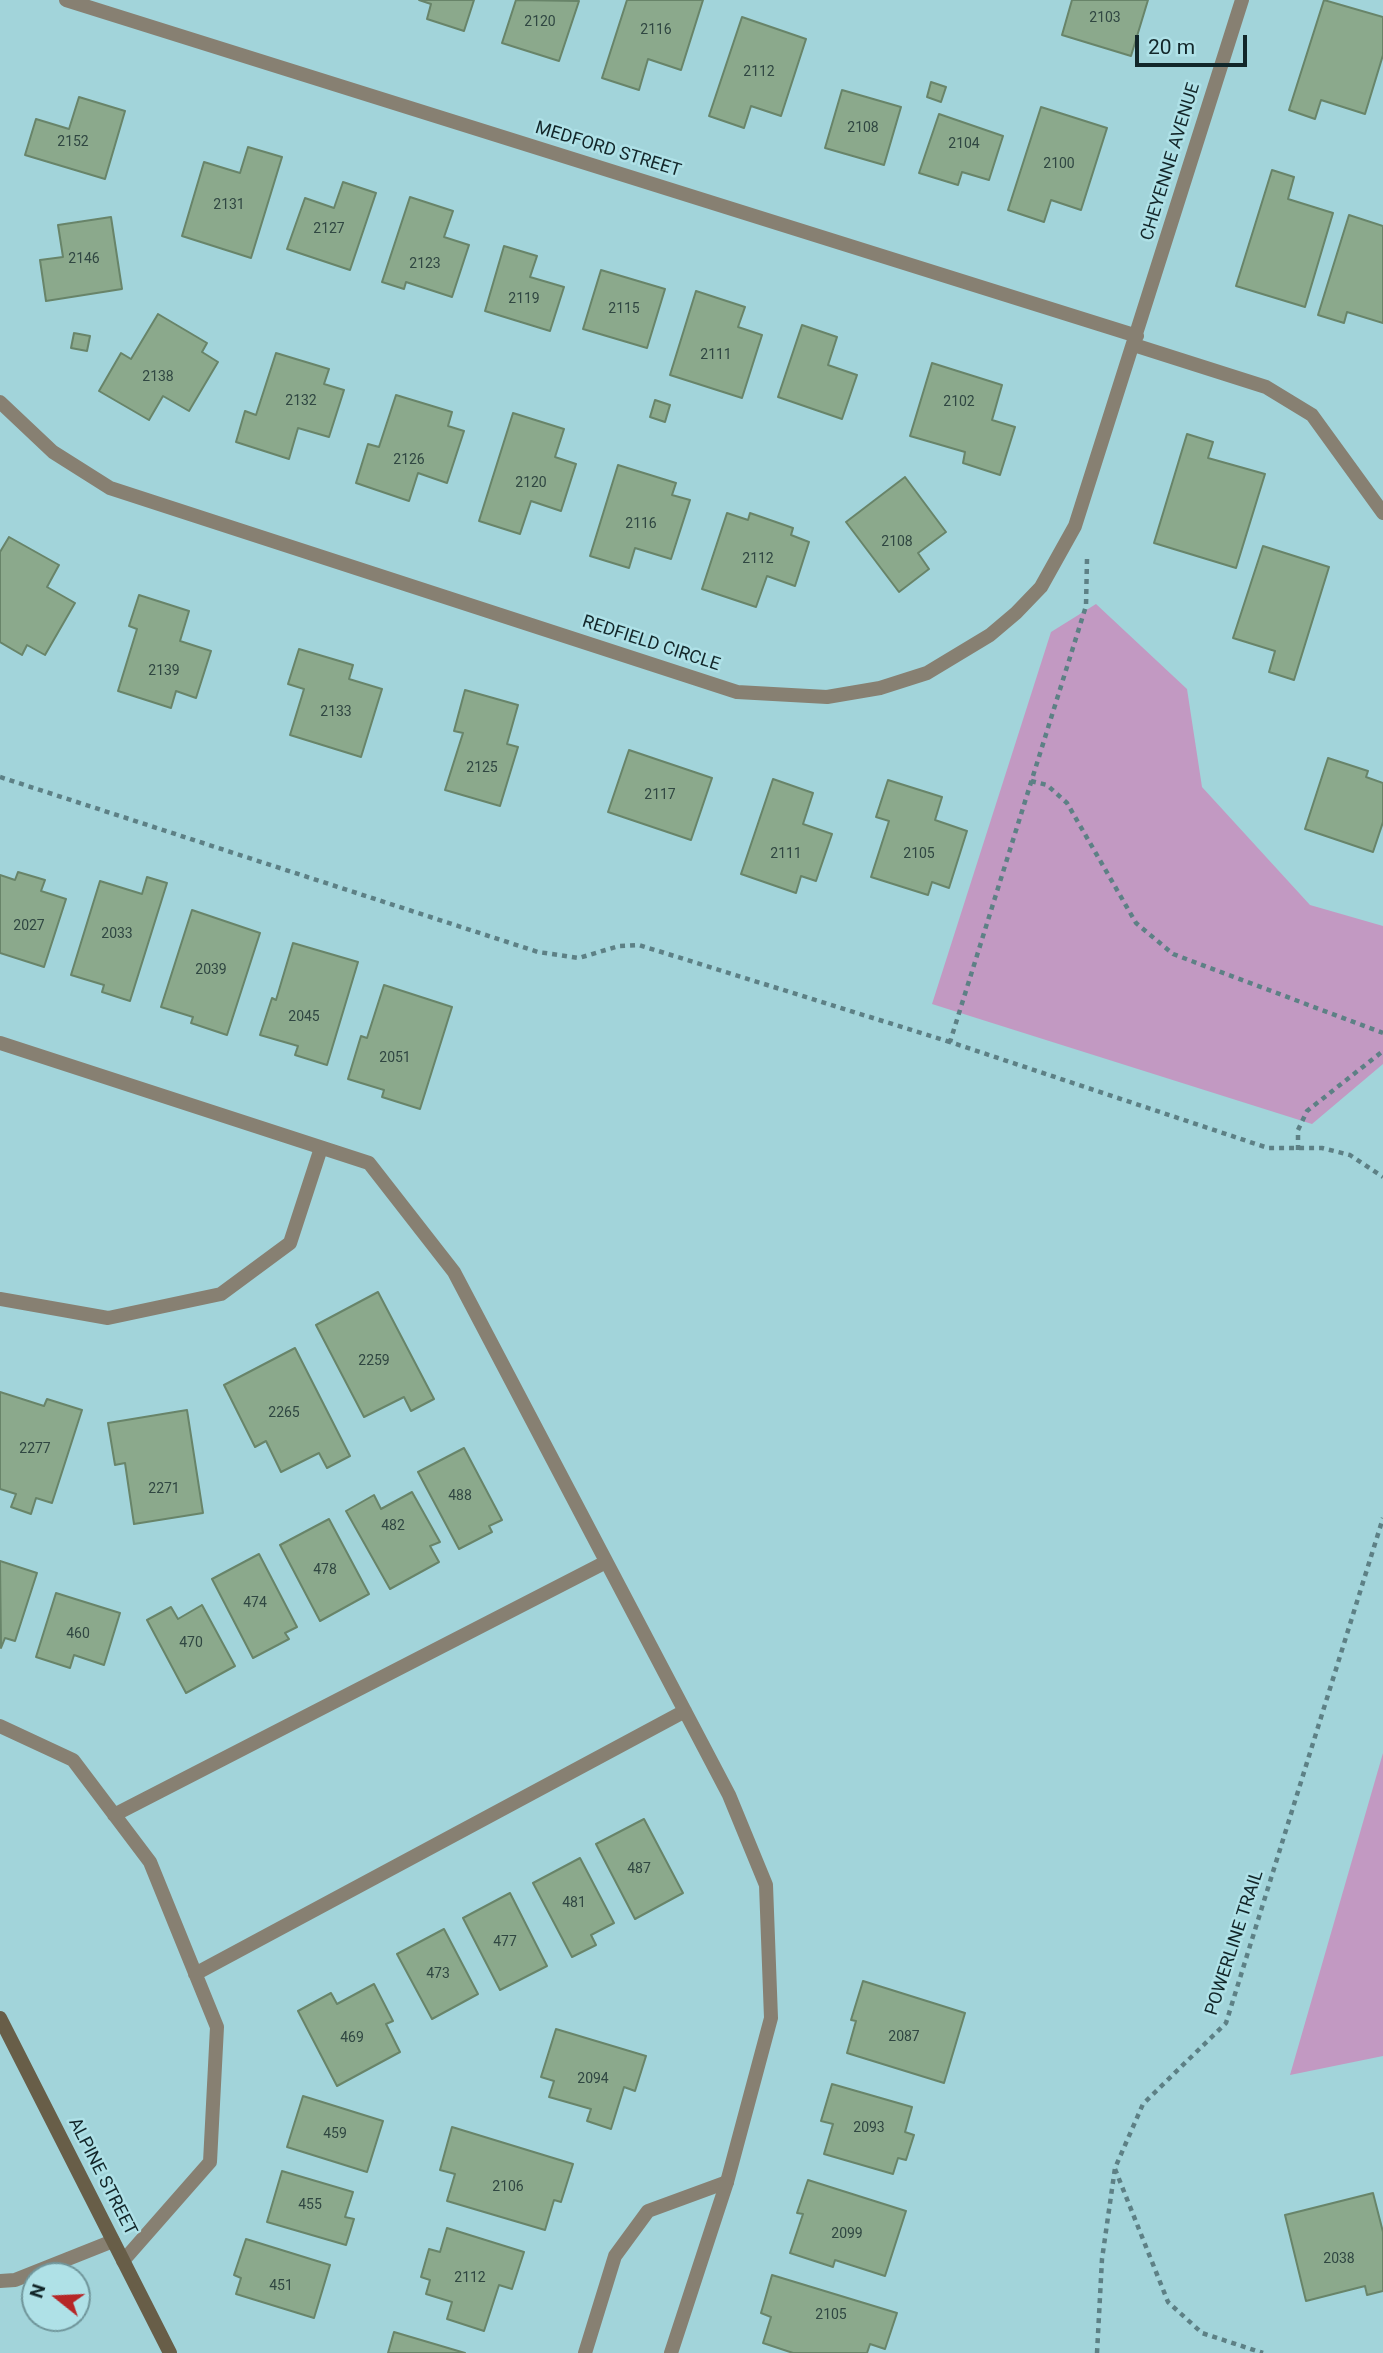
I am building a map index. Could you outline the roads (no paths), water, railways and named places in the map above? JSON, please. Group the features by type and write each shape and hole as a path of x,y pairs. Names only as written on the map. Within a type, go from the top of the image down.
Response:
{"street":[{"name":"MEDFORD STREET","path":"66,0 1136,341 1266,387 1312,415 1350,463 1383,513"},
{"name":"CHEYENNE AVENUE","path":"1136,341 1242,0"},
{"name":"REDFIELD CIRCLE","path":"0,402 52,452 110,488 737,692 827,697 880,688 927,673 990,635 1041,587 1075,526 1136,341"},
{"path":"0,1043 369,1163 454,1272 729,1795 766,1885 771,2018 727,2182 671,2353"},
{"path":"0,1298 108,1318 221,1294 290,1243 321,1148"},
{"path":"114,1815 606,1562"},
{"path":"195,1974 685,1711"},
{"path":"0,1726 73,1760 149,1863 217,2026 210,2162 123,2261"},
{"name":"ALPINE STREET","path":"0,2018 170,2353"},
{"path":"585,2353 615,2256 648,2211 727,2182"},
{"path":"0,2281 15,2280 113,2241"}]}
